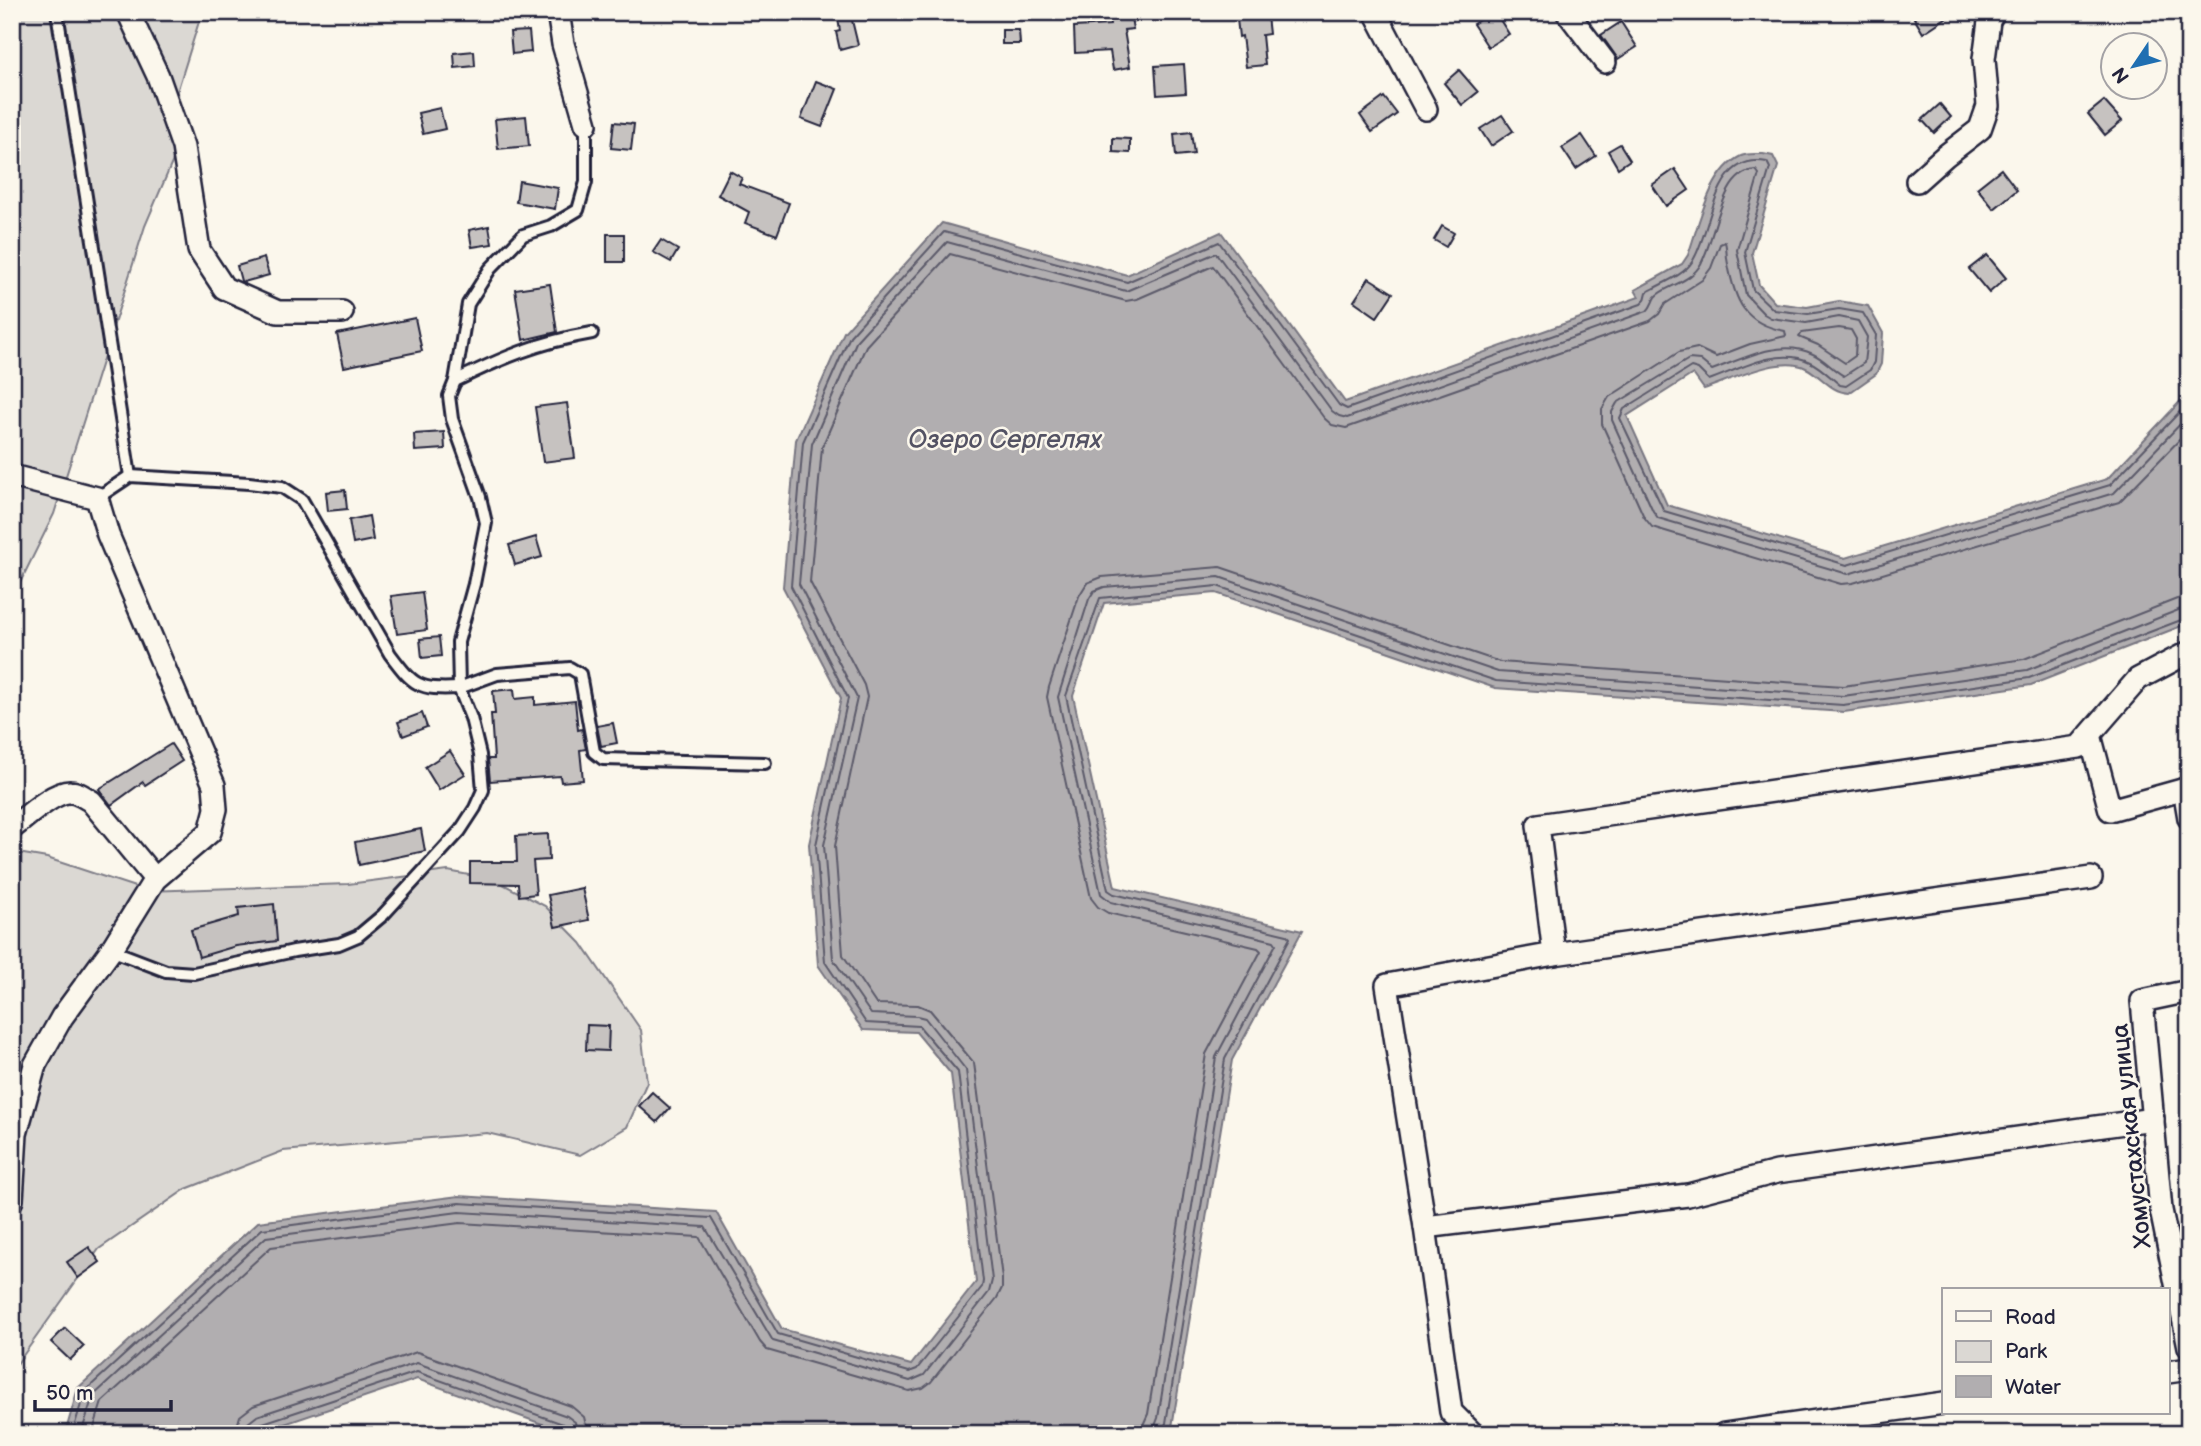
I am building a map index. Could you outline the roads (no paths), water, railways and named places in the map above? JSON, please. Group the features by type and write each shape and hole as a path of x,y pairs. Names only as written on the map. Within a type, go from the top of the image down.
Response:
{"street":[{"path":"128,12 158,76 183,147 199,250 224,288 278,312 342,312"},
{"path":"558,12 563,44 586,124"},
{"path":"1375,12 1426,109"},
{"path":"1567,12 1605,62"},
{"path":"1917,181 1980,128 1988,106 1984,59 1989,21 1994,12"},
{"path":"12,476 97,498 108,535 214,785 216,809 210,832 155,879 110,950 62,1017 35,1065 16,1134 12,1200"},
{"path":"1555,954 1538,825 2079,747 2138,679 2189,652"},
{"path":"2090,735 2110,810 2186,789 2189,818"},
{"path":"12,828 55,796 67,791 78,793 91,801 155,879"},
{"path":"1473,1434 1451,1412 1387,985 1555,954 2091,878"},
{"name":"Хомустахская улица","path":"2189,991 2142,1002 2161,1210 2189,1347"},
{"path":"1425,1227 1688,1195 1777,1172 2152,1118"},
{"path":"2170,1371 2189,1369"},
{"path":"1724,1434 1942,1403"}],"lane":[{"path":"57,12 130,476"},
{"path":"110,950 166,971 194,973 338,944 359,936 383,915 460,831 475,808 483,790 480,755 471,718 459,688 458,642 474,584 486,523 481,497 452,419 449,396 455,381 468,304 490,268 523,235 551,226 578,210 586,182 586,124"},
{"path":"455,381 505,356 556,339 592,333"},
{"path":"97,498 130,476 249,483 282,488 302,500 390,654 408,677 423,687 459,688 497,674 570,668 580,674 594,752 603,759 765,763"}],"water":[{"name":"Озеро Сергелях","path":"1741,156 1773,156 1778,166 1752,253 1759,285 1775,303 1807,307 1839,301 1868,306 1883,333 1881,364 1876,374 1849,393 1831,387 1812,371 1795,365 1755,370 1704,389 1693,374 1627,416 1667,505 1845,558 2107,479 2189,392 2189,623 2031,685 1844,712 1495,688 1216,593 1104,603 1073,696 1115,887 1302,931 1232,1060 1172,1427 1165,1434 570,1434 417,1379 255,1434 65,1434 78,1388 258,1222 459,1196 716,1212 782,1329 911,1365 976,1282 951,1074 916,1032 863,1030 818,965 809,844 841,698 783,587 796,440 844,332 942,223 1127,275 1221,232 1345,402 1639,297 1635,290 1682,264 1688,255 1713,186 1730,163"}]}
